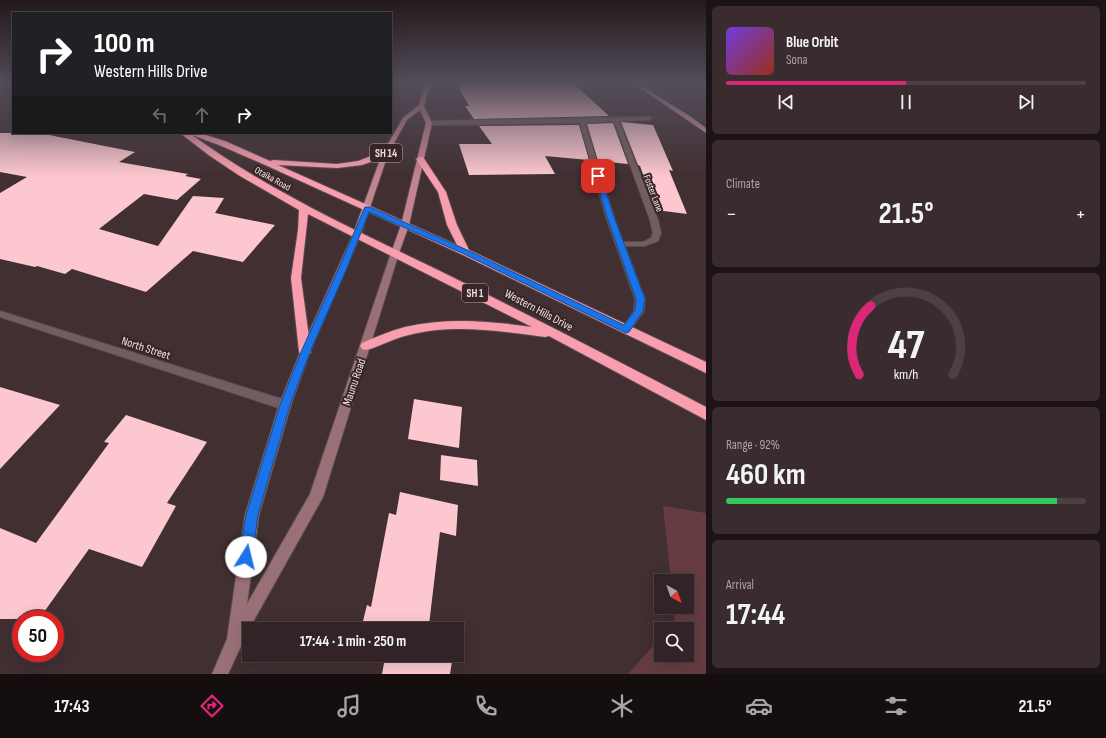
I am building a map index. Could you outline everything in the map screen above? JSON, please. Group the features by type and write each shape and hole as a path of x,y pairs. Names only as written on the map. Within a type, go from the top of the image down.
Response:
{"highway":[{"name":"Otaika Road","path":"185,134 210,154 230,166 304,208 357,234"},
{"name":"Otaika Road","path":"195,134 266,162 367,208"},
{"path":"266,162 337,166 359,163 385,154"},
{"path":"420,159 442,192 452,225 465,252"},
{"path":"304,208 303,230 296,278 305,352"},
{"name":"Western Hills Drive","path":"367,208 465,252 706,368"},
{"name":"Western Hills Drive","path":"357,234 554,334 706,414"},
{"path":"366,346 407,330 436,325 482,325 554,334"}],"main road":[{"name":"Maunu Road","path":"233,643 252,515 285,405 305,352 357,234 385,154 405,119 412,113"},
{"path":"424,113 429,124"},
{"name":"Maunu Road","path":"220,674 233,643 316,497 405,225 429,124"}],"street":[{"path":"429,124 649,118"},
{"name":"Foster Lane","path":"616,120 654,220 657,233 656,239 644,244 620,244"},
{"path":"582,121 620,244 640,299 639,311 626,330"},
{"name":"North Street","path":"0,314 285,405"}],"shaded area":[{"path":"663,506 706,513 706,674 628,674 654,645 654,662 694,662 694,622 673,622 675,620 675,614 694,614 694,574 670,574"}],"building":[{"path":"470,113 606,113 609,116 474,119"},
{"path":"621,122 653,125 673,171 669,170 687,214 656,210 640,166 638,165"},
{"path":"613,123 628,164 598,161 587,124"},
{"path":"579,125 589,160 545,156 555,174 469,175 459,144 492,144 479,126"},
{"path":"0,133 44,134 135,152 119,162 188,174 185,176 201,179 177,200 144,194 99,229 158,246 193,196 224,198 215,213 275,225 243,262 193,251 146,292 72,269 65,274 37,266 35,267 0,259 0,193 27,177 0,172"},
{"path":"0,387 60,405 0,469"},
{"path":"414,399 462,407 459,448 408,439"},
{"path":"126,415 207,442 167,503 176,506 142,567 89,549 45,610 12,610 12,619 0,619 0,528 36,543 109,443 104,442"},
{"path":"441,455 477,460 478,486 440,480"},
{"path":"400,492 458,505 456,536 440,532 429,622 363,622 367,605 371,607 389,513 396,515"},
{"path":"384,662 452,662 450,674 382,674"}],"waterway":[{"path":"682,113 706,131"}],"route":[{"path":"246,557 252,515 285,405 305,352 343,268 367,208 465,252 626,330 639,311 640,299 610,217 598,176"}]}
